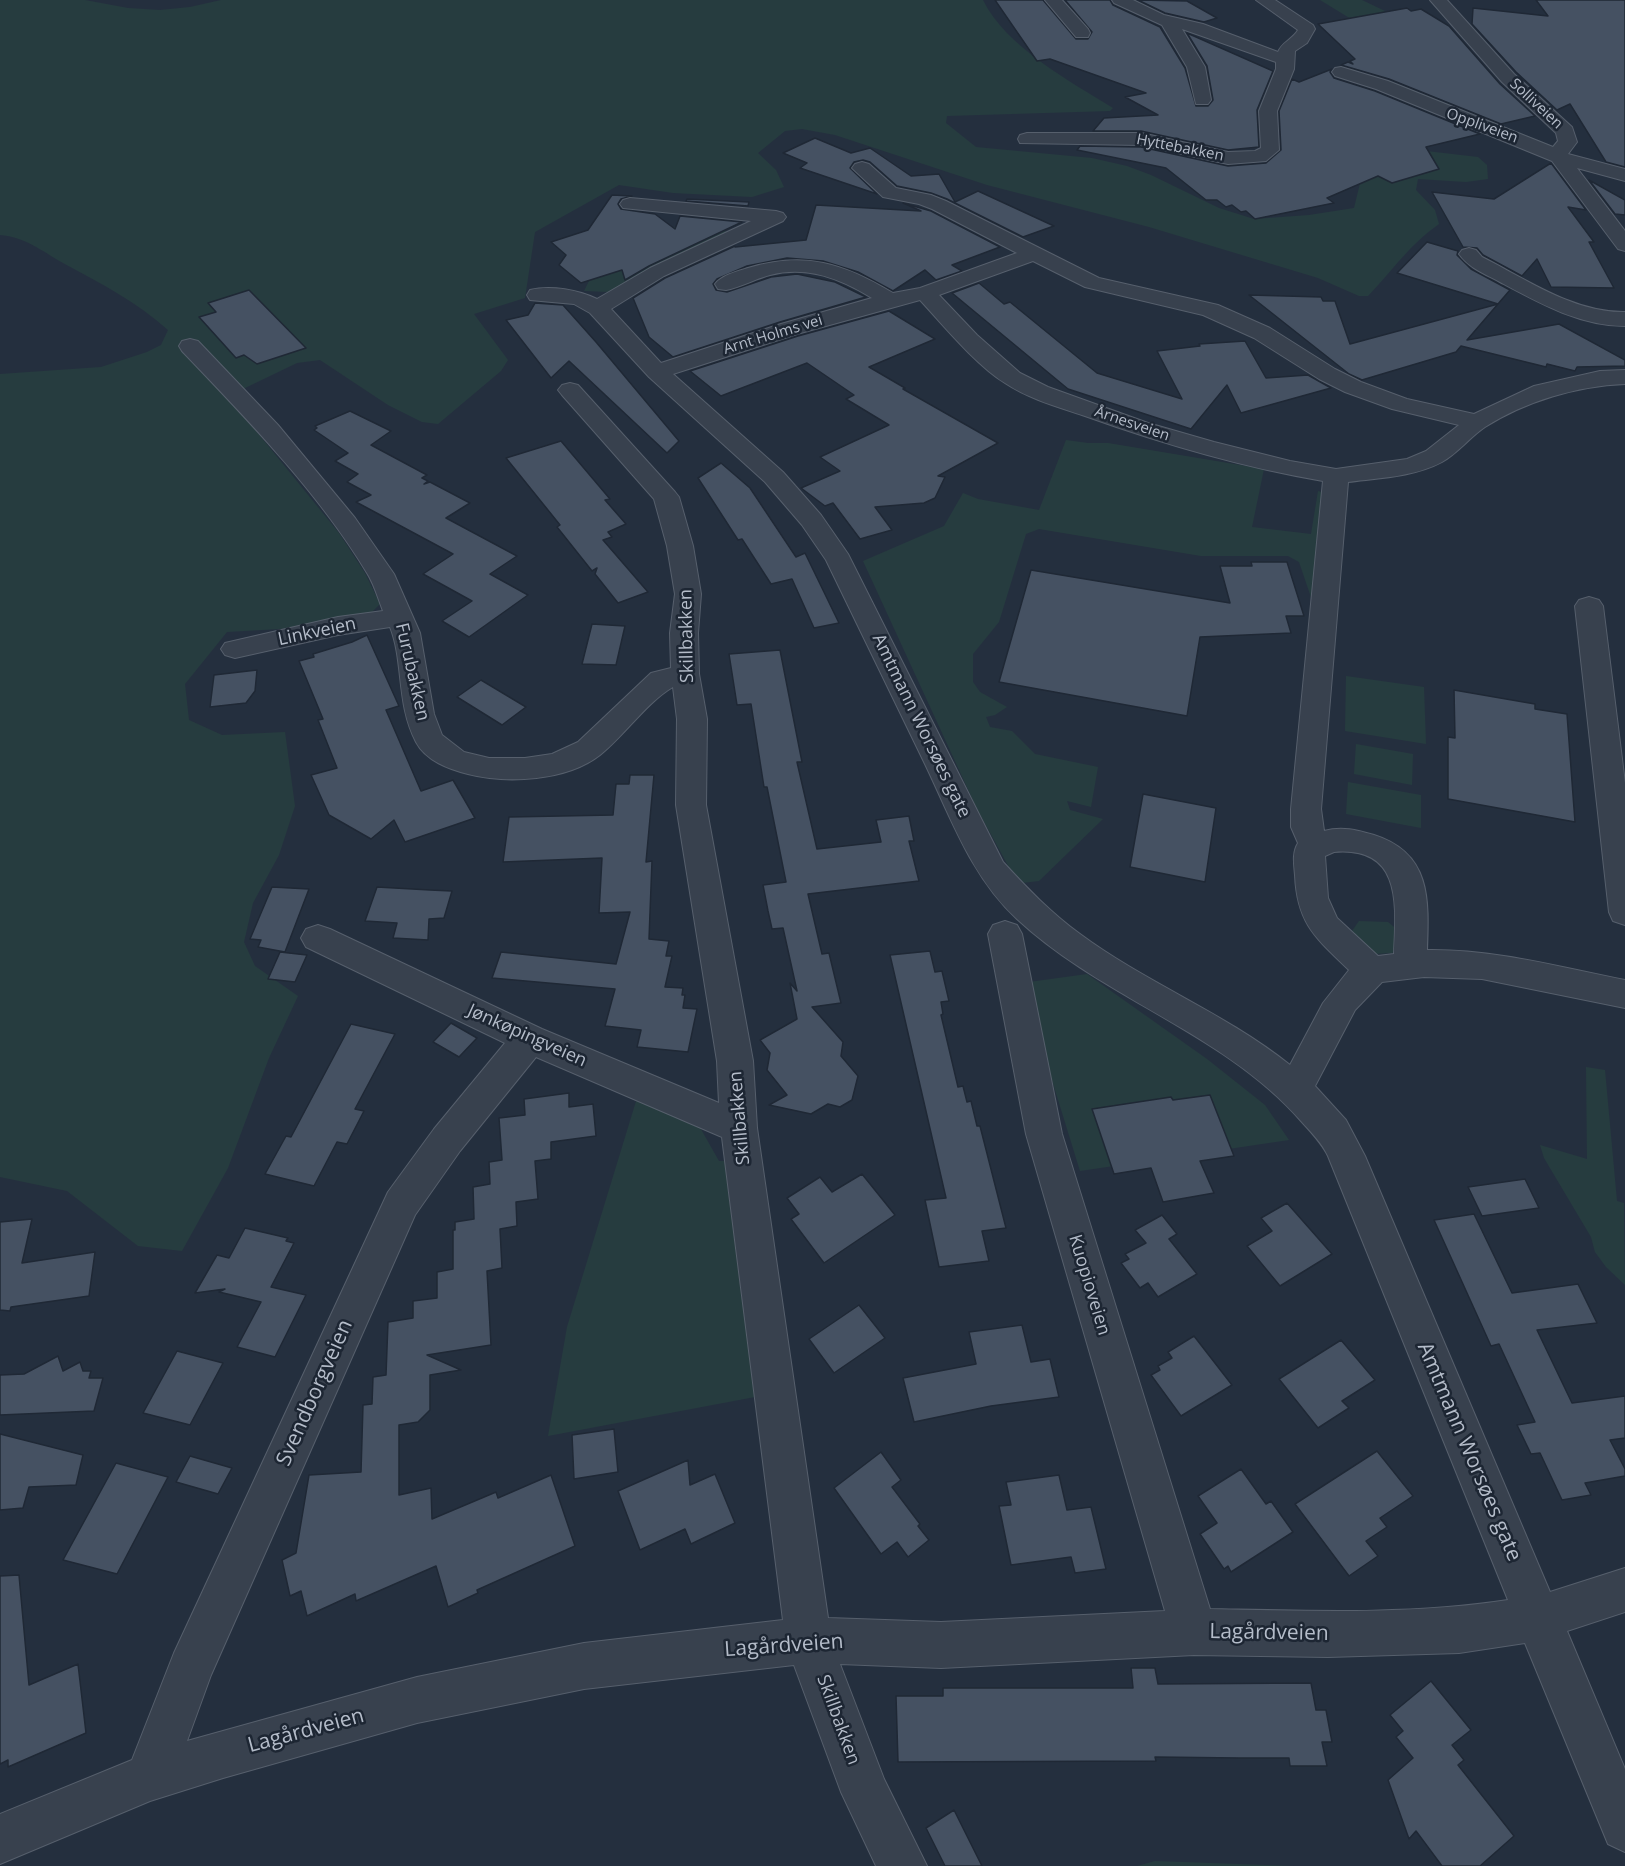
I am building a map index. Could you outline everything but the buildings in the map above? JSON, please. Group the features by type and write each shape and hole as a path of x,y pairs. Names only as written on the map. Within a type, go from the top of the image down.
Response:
{"street":[{"path":"1053,0 1082,33"},
{"path":"1120,0 1169,22 1197,28 1261,52 1284,58"},
{"name":"Hyttebakken","path":"1027,139 1141,139 1228,158 1259,157 1270,150 1268,111 1285,69 1284,58 1287,49 1301,39 1307,29 1264,0"},
{"name":"Solliveien","path":"1438,0 1508,78 1565,131 1568,142 1559,152 1559,157 1625,244"},
{"path":"1169,22 1196,67 1202,100"},
{"name":"Oppliveien","path":"1341,72 1382,84 1422,103 1559,157 1625,175"},
{"path":"862,168 890,193 924,199 939,205 1092,283 1210,310 1262,333 1327,374 1378,398 1477,422"},
{"path":"598,308 657,272 776,217 630,204"},
{"path":"924,293 1033,254"},
{"path":"1469,254 1475,261 1572,309 1605,320 1625,319"},
{"path":"726,284 761,269 777,265 802,265 836,271 863,283 890,300"},
{"name":"Arnt Holms vei","path":"657,372 789,329 890,300 924,293"},
{"name":"Årnesveien","path":"924,293 969,340 1012,378 1040,392 1140,428 1207,448 1336,476 1412,466 1435,456 1477,422 1542,391 1599,378 1625,377"},
{"name":"Amtmann Worsøes gate","path":"538,295 579,298 598,308 657,372 774,477 812,520 839,560 991,869 1010,894 1070,945 1247,1053 1294,1088 1334,1132 1367,1206 1625,1827"},
{"name":"Furubakken","path":"190,346 270,430 346,523 381,574 406,633 420,714 430,741 454,760 489,768 525,769 558,763 588,748 661,680 685,674"},
{"name":"Skillbakken","path":"570,390 666,497 680,546 688,594 684,633 685,674 692,719 691,805 735,1061 739,1128 808,1640 865,1792 902,1866"},
{"path":"1316,846 1307,827 1306,809 1336,476"},
{"path":"1589,606 1614,709 1625,912"},
{"name":"Linkveien","path":"235,649 338,626 399,617"},
{"path":"1372,971 1324,926 1312,898 1308,870 1309,851 1322,842 1341,839 1360,842 1384,851 1401,866 1408,891 1412,926 1410,964"},
{"name":"Kuopioveien","path":"1005,934 1044,1134 1194,1632"},
{"name":"Jønkøpingveien","path":"318,938 530,1040 739,1128"},
{"path":"1294,1088 1331,1019 1353,988 1372,971 1410,964 1447,962 1490,967 1625,994"},
{"name":"Svendborgveien","path":"150,1777 190,1669 401,1204 433,1156 477,1099 530,1040"},
{"name":"Lagårdveien","path":"0,1839 150,1777 223,1754 417,1700 584,1666 808,1640 941,1645 1194,1632 1328,1634 1459,1630 1538,1618 1625,1590"}],"green space":[{"path":"0,0 85,0 128,8 160,10 190,7 221,0 983,0 993,17 1023,48 1059,75 1113,108 1110,111 947,116 946,123 976,147 1092,158 1127,166 1219,208 1254,219 1309,215 1354,208 1365,163 1409,149 1478,157 1487,165 1488,179 1466,182 1418,179 1416,190 1435,210 1439,224 1410,249 1368,296 1359,296 1318,278 1149,227 987,185 835,135 802,129 785,131 758,153 776,170 784,187 752,197 673,193 619,185 535,232 525,298 474,314 508,360 501,371 438,424 422,422 388,405 320,360 297,363 243,389 244,416 339,533 365,573 380,604 371,613 297,628 227,632 185,684 189,720 222,735 285,732 295,806 279,855 253,903 244,942 255,966 298,996 269,1058 228,1168 182,1251 138,1246 67,1191 0,1177 0,374 101,367 161,345 168,330 131,302 40,249 9,236 0,235"},
{"path":"1320,0 1362,0 1408,22 1379,36"},
{"path":"673,227 723,229 730,236 608,292 584,291 591,277 689,238"},
{"path":"1066,440 1108,443 1264,469 1252,527 1311,534 1318,491 1329,494 1315,609 1299,562 1288,556 1201,556 1039,529 1026,534 999,622 973,654 973,682 980,692 1007,707 995,715 986,717 990,727 1012,731 1035,754 1098,767 1091,807 1067,801 1070,810 1103,819 1039,881 1022,883 1011,871 977,809 863,561 944,526 963,493 978,499 1039,510"},
{"path":"1346,676 1424,687 1426,744 1345,731"},
{"path":"1356,744 1413,754 1412,785 1354,774"},
{"path":"1348,782 1421,795 1421,828 1346,814"},
{"path":"1359,921 1388,922 1399,931 1399,948 1392,953 1374,954 1359,942 1352,931"},
{"path":"1087,974 1207,1059 1265,1105 1289,1140 1080,1171 1022,983"},
{"path":"1586,1067 1605,1070 1617,1201 1624,1203 1625,1285 1606,1267 1595,1252 1591,1237 1544,1158 1540,1145 1587,1159"},
{"path":"637,1098 698,1124 719,1161 744,1161 755,1397 548,1436 567,1327"},
{"path":"1155,1861 1294,1866 1137,1866"}]}
